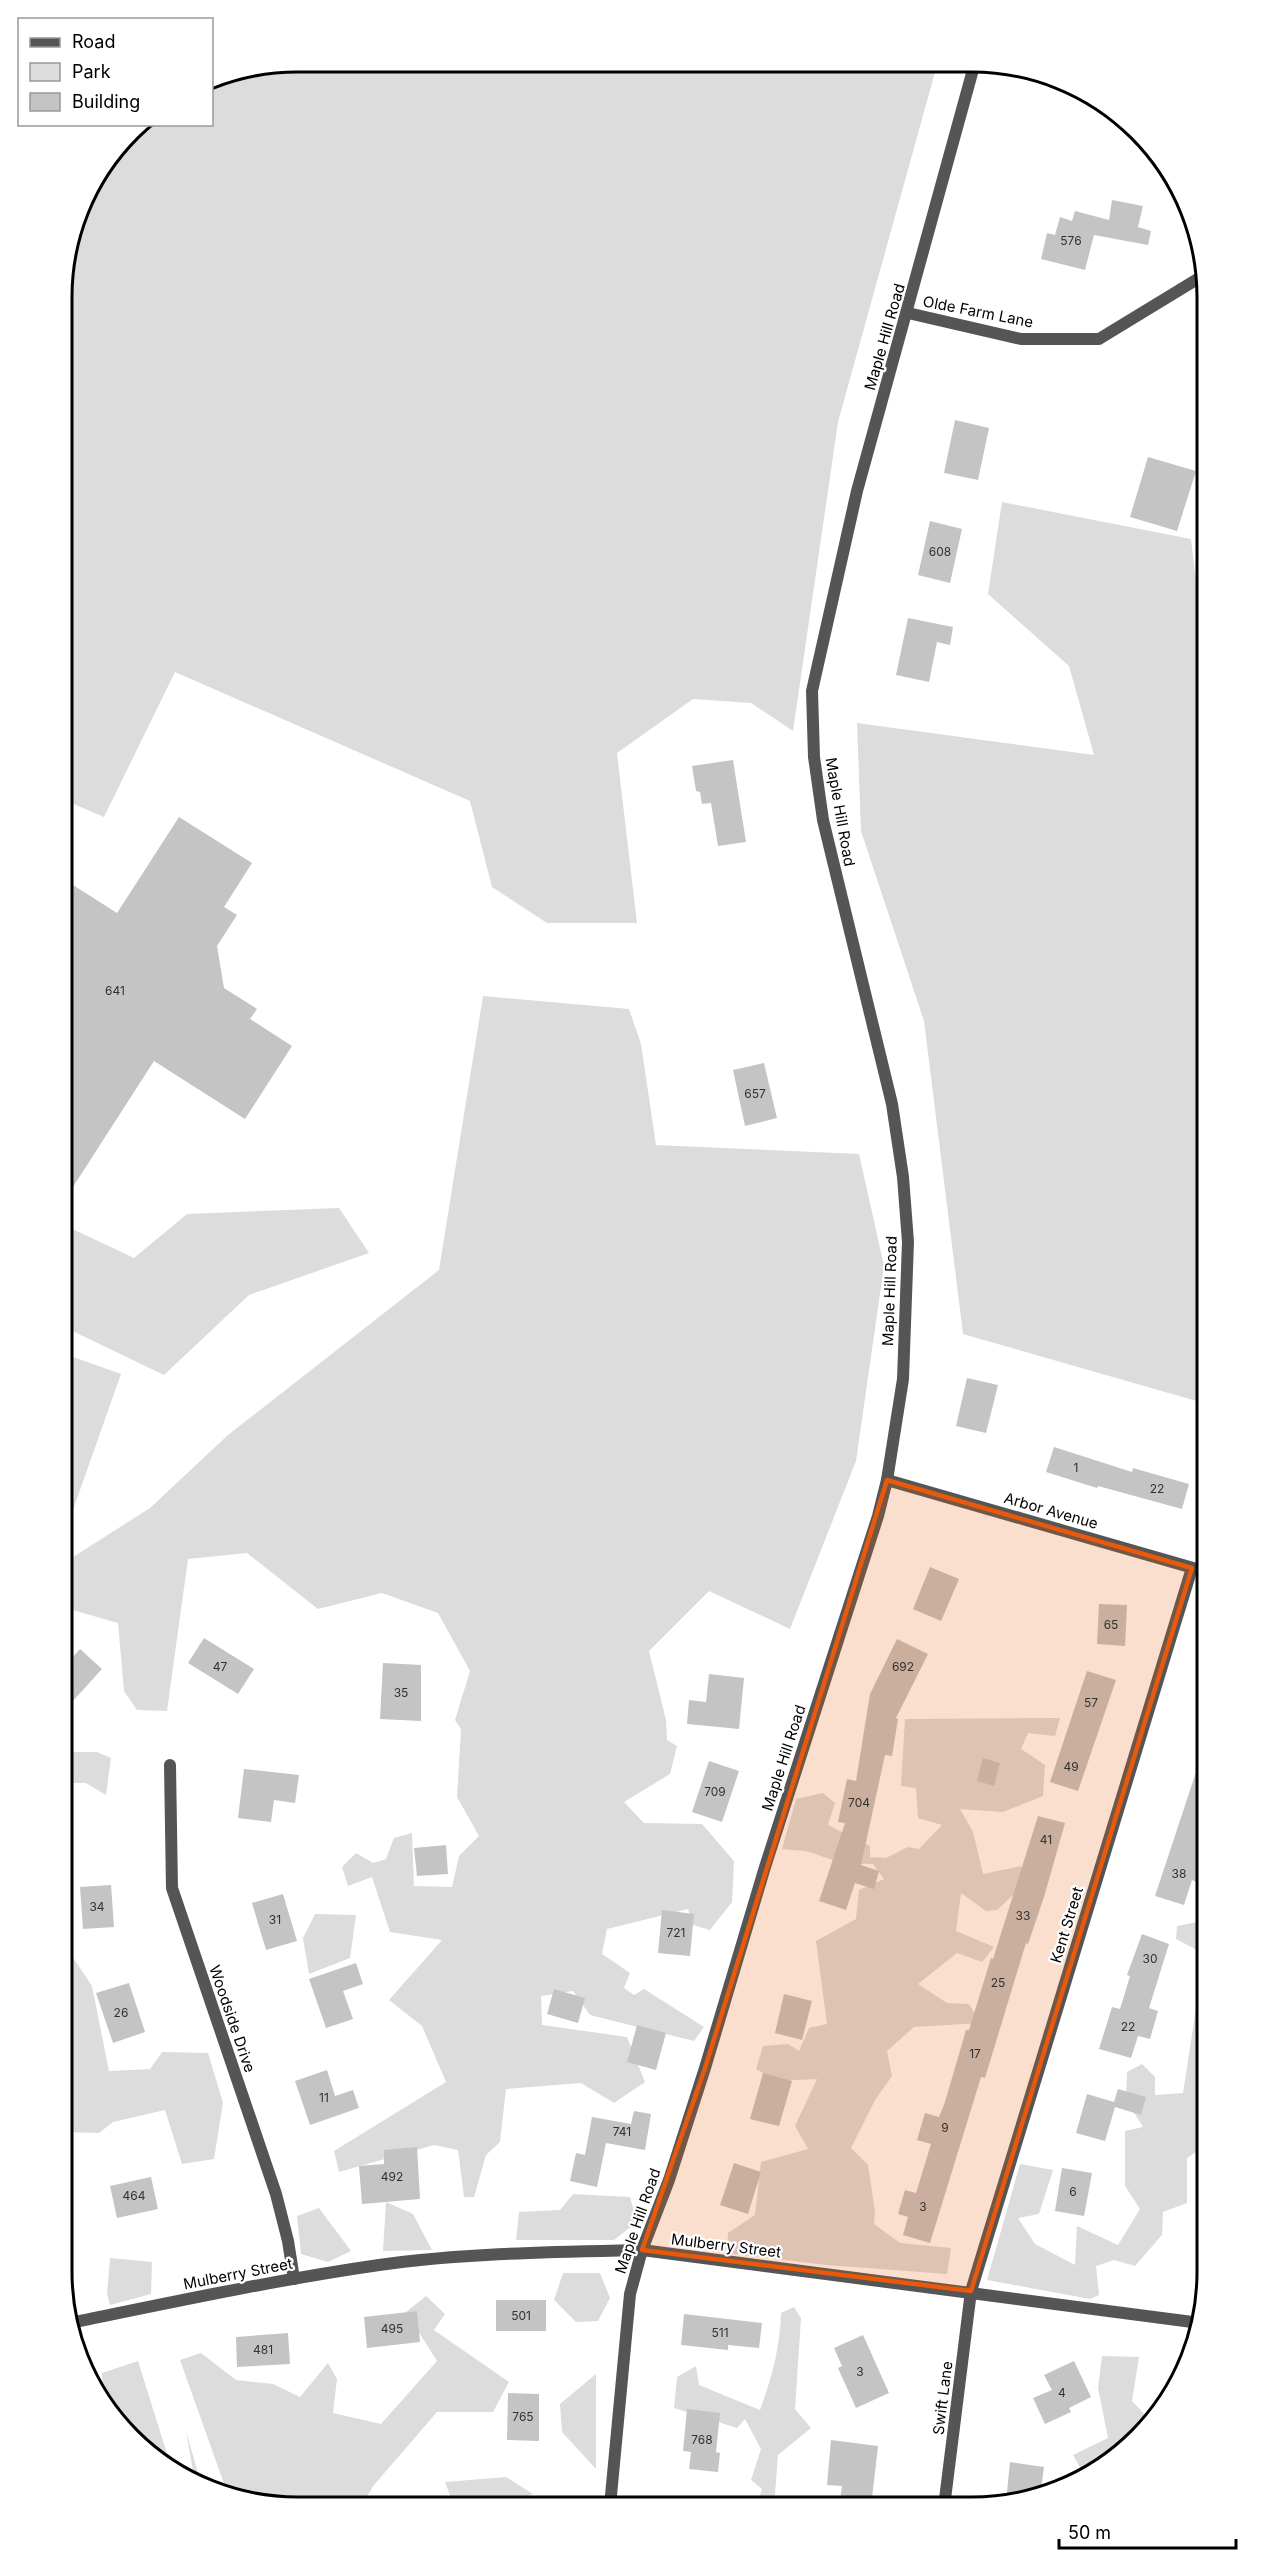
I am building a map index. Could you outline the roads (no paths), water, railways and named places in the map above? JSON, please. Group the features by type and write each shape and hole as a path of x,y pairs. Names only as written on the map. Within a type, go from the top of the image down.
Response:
{"street":[{"name":"Maple Hill Road","path":"611,2497 630,2294 642,2250 669,2180 705,2068 765,1867 878,1516 887,1480 903,1378 908,1242 903,1177 892,1104 823,820 814,757 812,691 857,491 908,313 972,72"},
{"name":"Olde Farm Lane","path":"908,313 1021,339 1099,339 1197,279"},
{"name":"Arbor Avenue","path":"887,1480 1197,1569"},
{"name":"Kent Street","path":"971,2291 1192,1568"},
{"name":"Woodside Drive","path":"170,1765 172,1888 276,2194 288,2241 294,2278"},
{"name":"Mulberry Street","path":"78,2321 294,2278 403,2263 489,2256 642,2250 971,2291 1191,2322"},
{"name":"Swift Lane","path":"945,2497 971,2291"}]}
